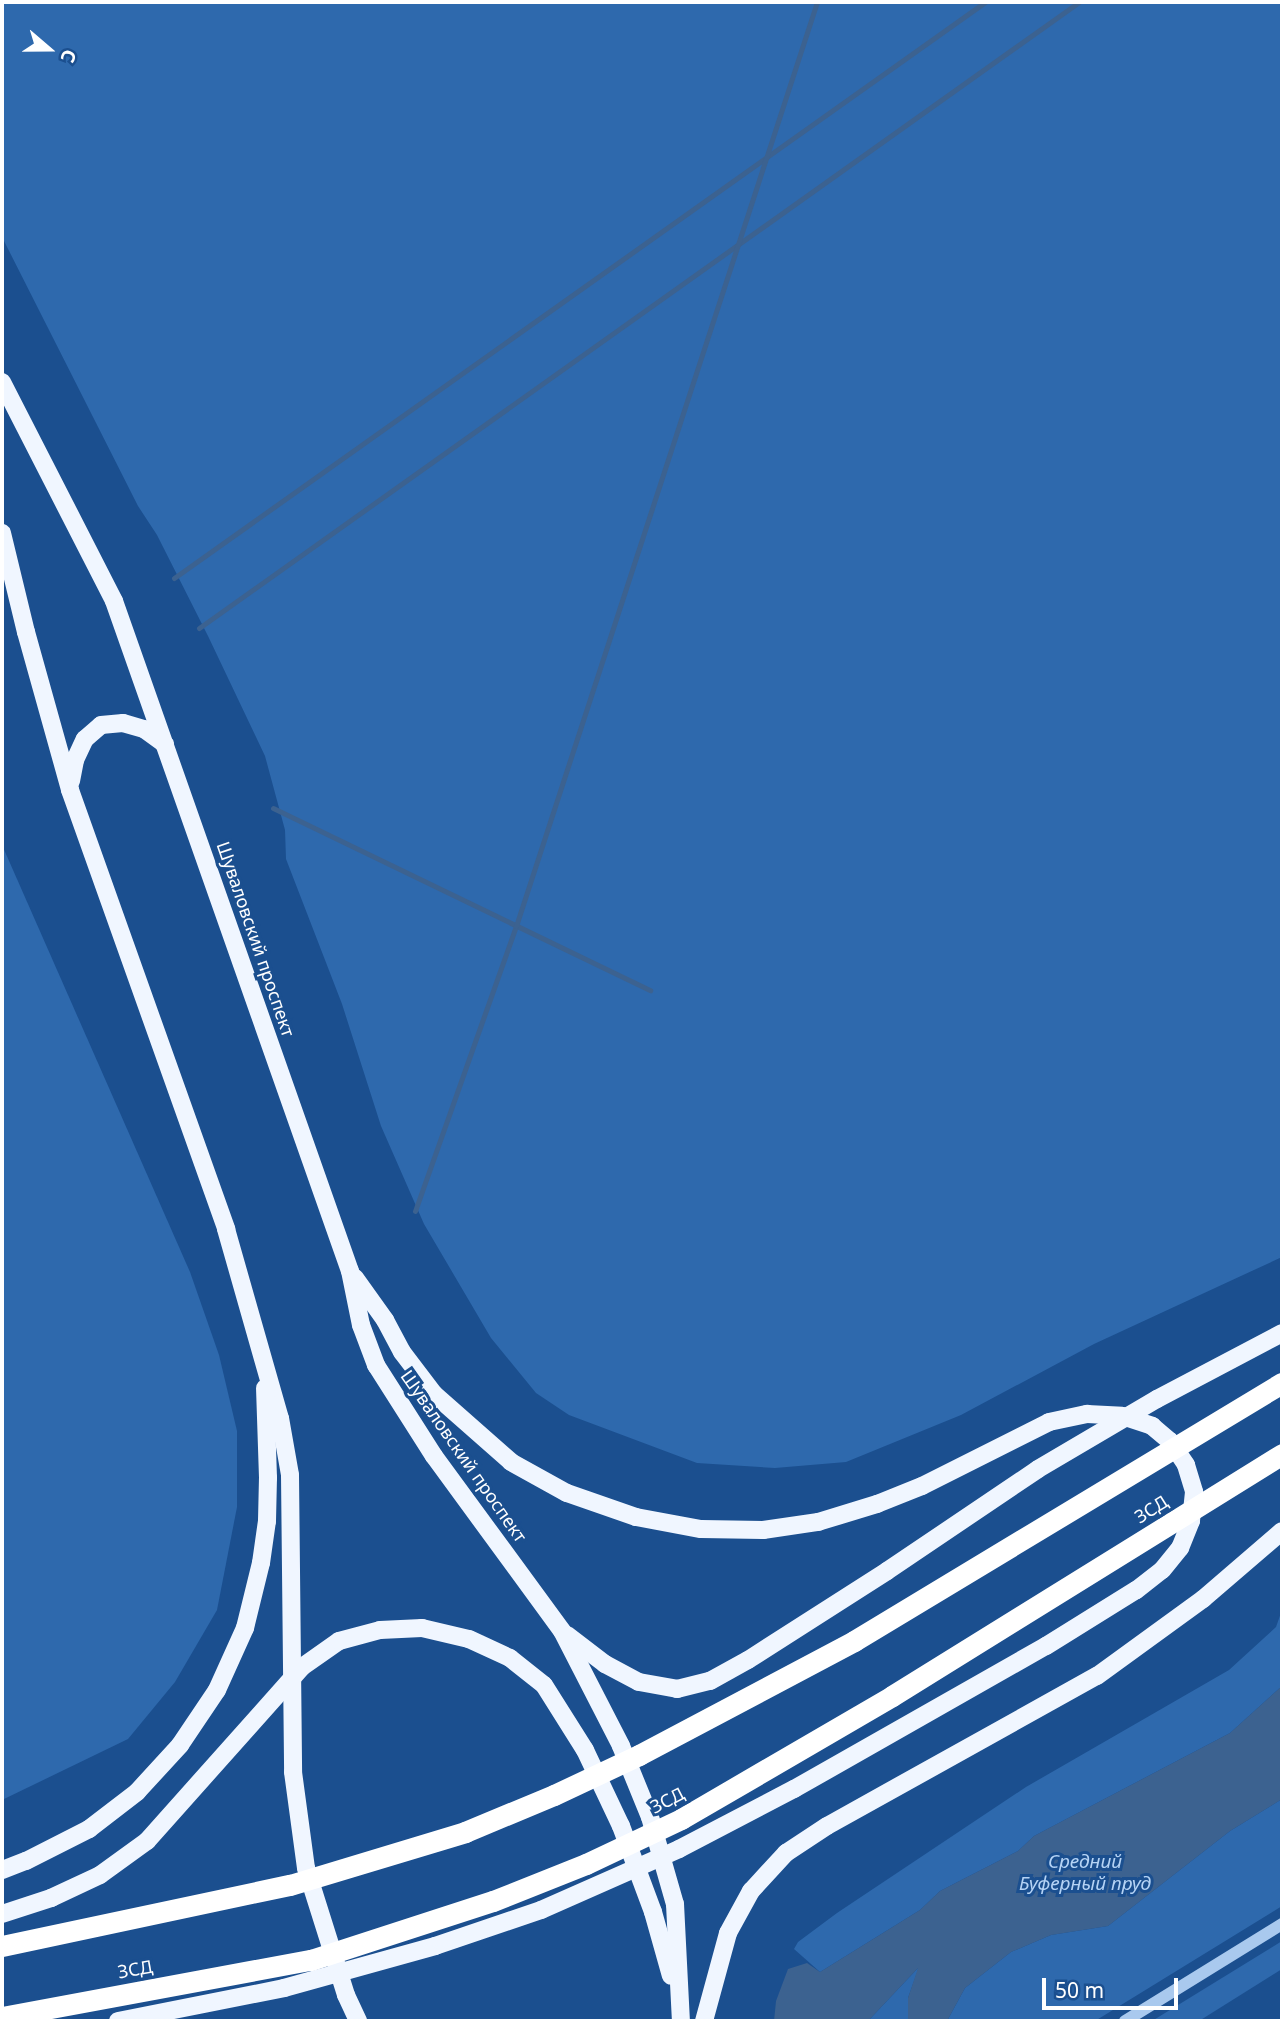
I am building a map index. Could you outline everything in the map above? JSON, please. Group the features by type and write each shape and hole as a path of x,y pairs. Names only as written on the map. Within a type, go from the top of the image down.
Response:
{"highway":[{"path":"2,1946 289,1885 465,1832 554,1795 639,1755 855,1641 1282,1383"},
{"name":"ЗСД","path":"2,2017 311,1960 493,1901 586,1864 681,1819 869,1709 1282,1454"}],"main road":[{"name":"Шуваловский проспект","path":"2,382 114,601 350,1271 361,1325 376,1365 434,1456 562,1631 621,1746 650,1816 675,1904 680,2014"},
{"path":"2,533 26,632 70,790 226,1229 252,1311 265,1374 279,1418 290,1475 293,1772 306,1868 346,1995 358,2021"},
{"path":"70,790 75,760 85,739 101,725 123,723 134,726 165,744"},
{"path":"118,2021 284,1988 435,1946 541,1910 679,1849 794,1789 1046,1646 1136,1590 1162,1570 1180,1548 1191,1521 1194,1492 1186,1465 1170,1441 1152,1426 1122,1416 1087,1414 1049,1422 922,1486 877,1504 818,1522 763,1530 701,1529 636,1517 567,1493 511,1462 472,1430 434,1394 350,1271"},
{"path":"562,1631 605,1664 639,1682 677,1689 710,1681 748,1660 887,1571 1038,1469 1157,1399 1282,1333"},
{"path":"2,1870 89,1829 137,1792 180,1745 217,1690 245,1628 261,1563 267,1521 268,1478 264,1421 265,1374"},
{"path":"704,2021 728,1933 751,1891 786,1853 827,1826 1097,1676 1203,1599 1282,1531"},
{"path":"2,1913 51,1898 100,1875 147,1841 302,1667 339,1642 380,1630 422,1628 468,1639 510,1658 544,1685 585,1751 626,1838 653,1912 680,2014"}],"street":[{"path":"1125,2021 1282,1924"}],"shaded area":[{"path":"2,2 1282,2 1282,1257 1094,1344 961,1415 846,1462 775,1468 697,1463 569,1415 536,1393 491,1338 424,1224 381,1126 342,1004 286,859 285,830 265,756 157,535 138,506 2,237"},
{"path":"2,845 190,1272 219,1355 237,1431 237,1507 217,1610 175,1682 128,1739 2,1800"},
{"path":"1282,1610 1282,1686 1230,1733 1034,1836 1018,1851 940,1891 920,1910 820,1972 794,1949 798,1942 837,1913 1026,1787 1229,1670 1276,1627"},
{"path":"1282,1799 1282,1906 1095,2021 947,2021 965,1988 1011,1952 1051,1935 1108,1926 1230,1831"},
{"path":"1282,1941 1282,1969 1199,2021 1152,2021"},
{"path":"919,1967 908,1998 908,2021 868,2021"}],"water":[{"name":"Средний Буферный пруд","path":"1282,1686 1282,1799 1230,1831 1108,1926 1051,1935 1011,1952 965,1988 947,2021 908,2021 908,1998 918,1968 868,2021 774,2021 776,2001 788,1969 807,1963 820,1972 920,1910 940,1891 1018,1851 1034,1836 1230,1733"}],"waterway":[{"path":"415,1211 516,926 817,2"},
{"path":"174,578 985,2"},
{"path":"199,628 1079,2"},
{"path":"273,808 650,990"}]}
